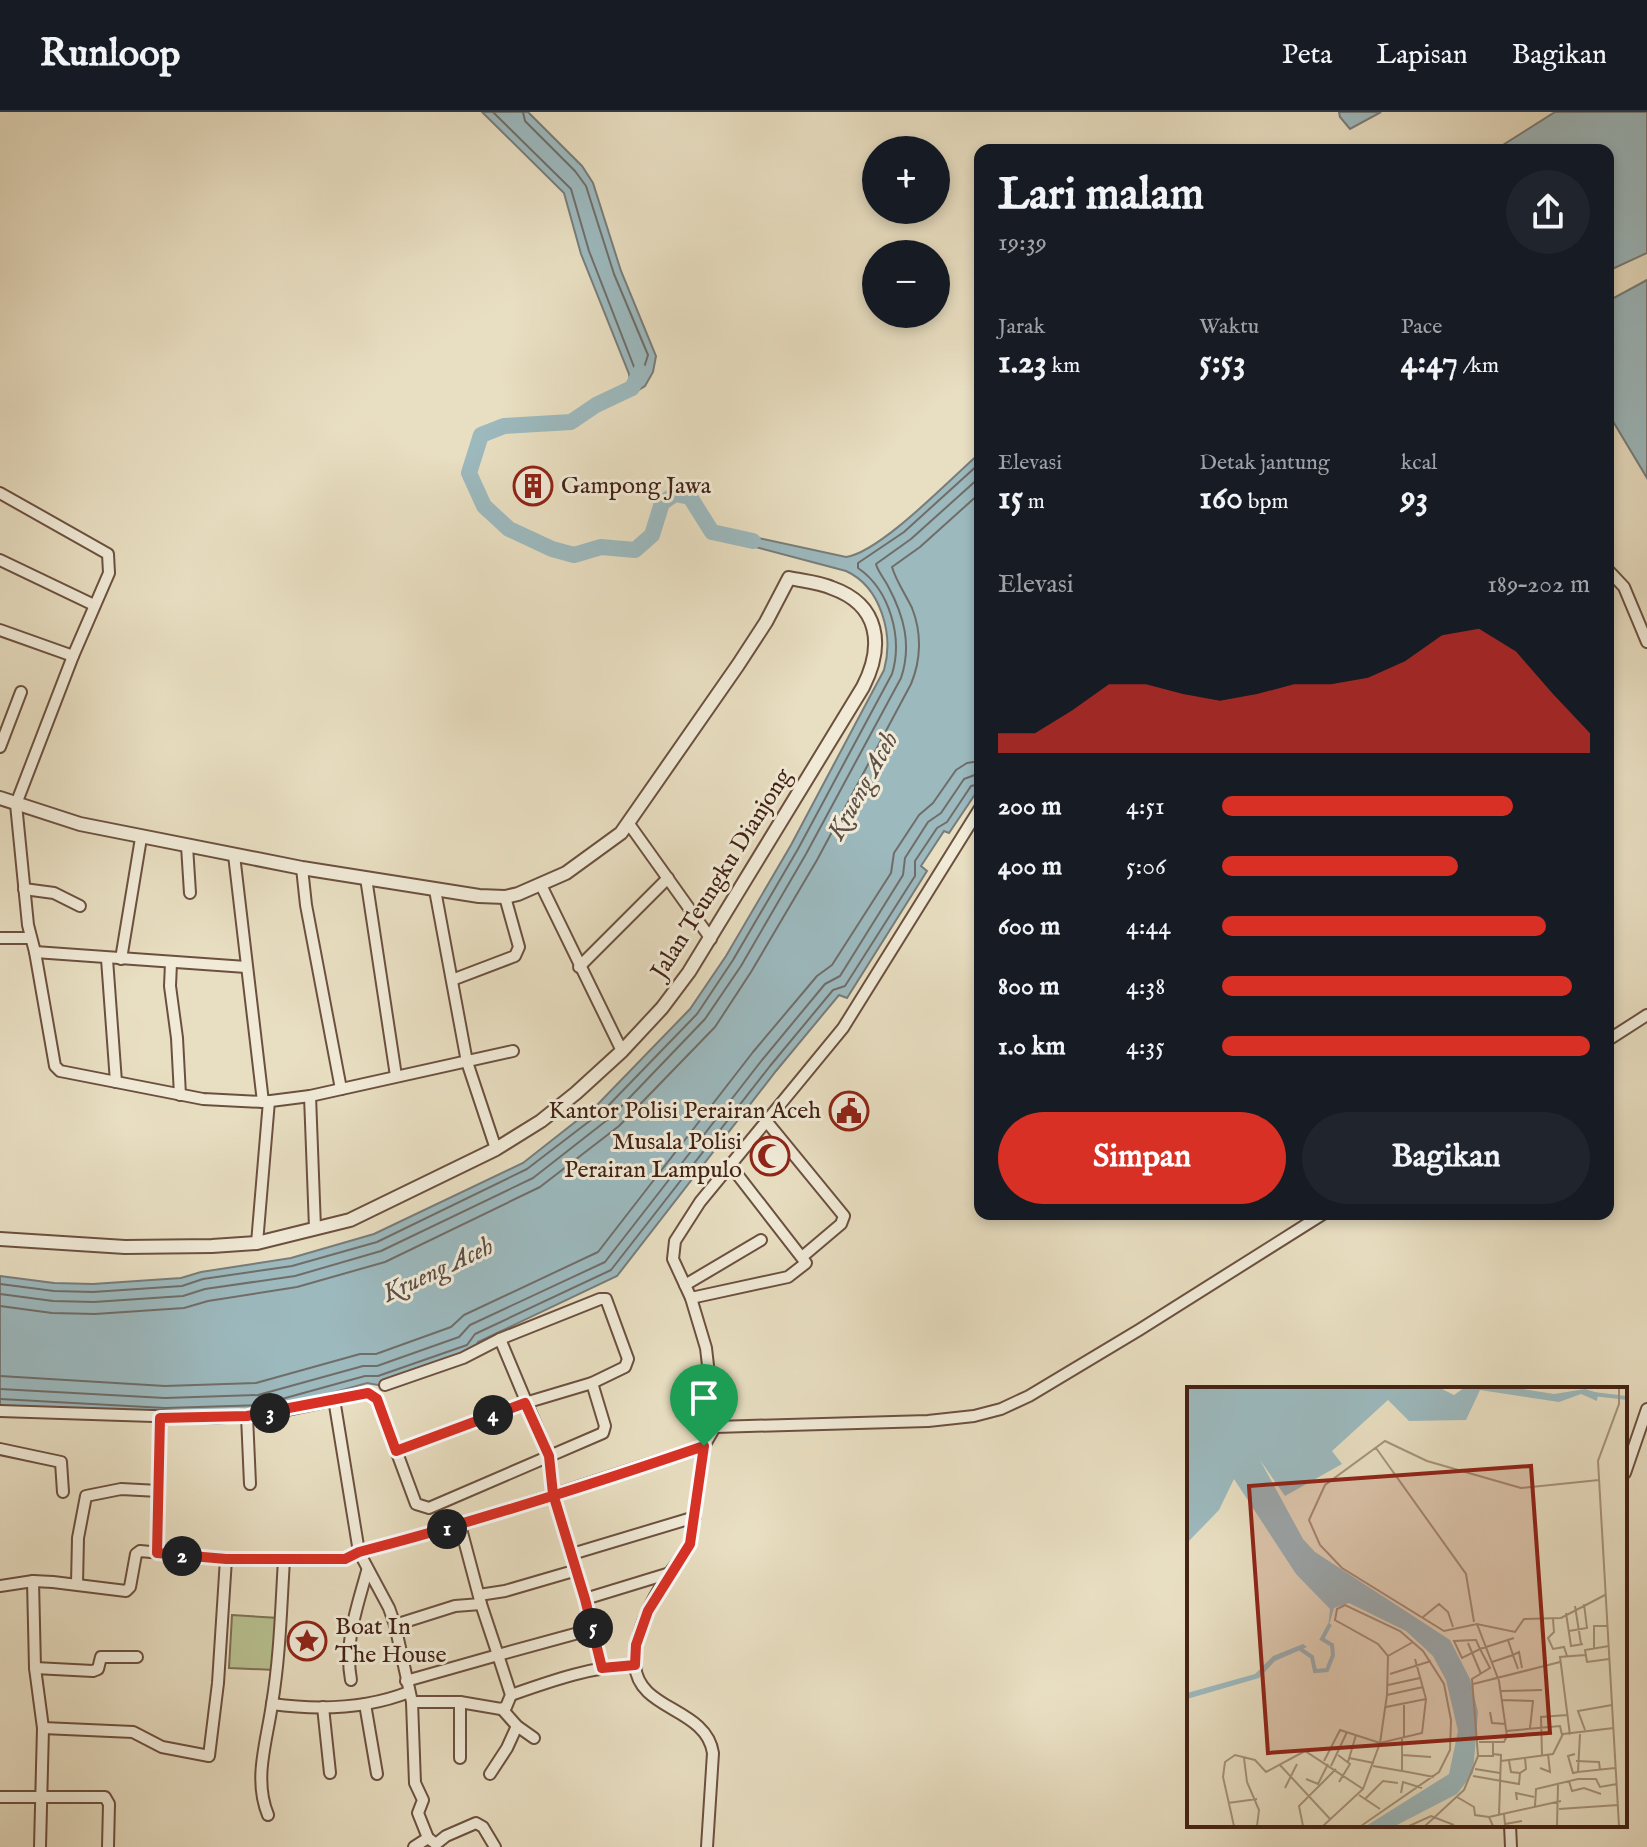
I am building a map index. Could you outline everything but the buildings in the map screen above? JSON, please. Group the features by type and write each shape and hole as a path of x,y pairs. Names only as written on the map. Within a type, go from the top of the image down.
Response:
{"street":[{"path":"0,493 108,554 109,573 16,804 30,938 55,1066 60,1071 180,1095 230,1102 266,1101 310,1096 513,1051"},
{"path":"0,560 94,605"},
{"path":"1614,576 1624,587 1647,642"},
{"name":"Jalan Teungku Dianjong","path":"0,1239 125,1247 257,1243 350,1220 378,1209 496,1149 558,1108 622,1051 677,989 711,939 855,700 874,662 875,634 871,620 862,607 853,598 829,586 789,578 766,622 629,824"},
{"path":"0,630 73,656"},
{"path":"0,747 21,692"},
{"path":"0,798 80,824 141,838 435,890 505,897 566,873 611,843 629,824 711,939"},
{"path":"707,1847 713,1753 711,1739 704,1729 650,1694 641,1685 635,1665 636,1645 648,1611 670,1573 685,1555 695,1517 704,1446 715,1427 704,1335 673,1259 673,1246 688,1217 843,1028 974,827"},
{"path":"121,959 141,838"},
{"path":"187,846 190,893"},
{"path":"234,855 246,967 266,1101 257,1243"},
{"path":"302,868 306,905 341,1089"},
{"path":"366,878 396,1076"},
{"path":"579,967 668,878"},
{"path":"541,885 622,1051"},
{"path":"24,889 54,893 80,906"},
{"path":"435,890 467,1062 496,1149"},
{"path":"452,980 515,956 519,947 505,897"},
{"path":"0,938 30,938"},
{"path":"35,952 246,967"},
{"path":"107,959 116,1082"},
{"path":"171,963 170,986 180,1095"},
{"path":"1614,1036 1647,1015"},
{"path":"310,1096 315,1228"},
{"path":"767,1122 844,1216 841,1224 802,1257"},
{"path":"691,1298 788,1277 806,1263 730,1165"},
{"path":"715,1427 928,1421 974,1416 1001,1409 1029,1396 1139,1330 1313,1220"},
{"path":"685,1285 761,1240"},
{"path":"385,1385 463,1358 500,1339 604,1298 628,1359 625,1367 592,1383 525,1403 396,1451"},
{"path":"500,1339 549,1456 553,1494 577,1570 602,1668"},
{"path":"0,1411 160,1418 247,1416 360,1393 374,1396 416,1504 429,1508 605,1431 592,1383"},
{"path":"334,1399 359,1552 395,1625 410,1697 415,1783 423,1800 418,1813 428,1838 436,1844 446,1836 476,1823 483,1827 495,1847"},
{"path":"1627,1467 1647,1409"},
{"path":"247,1416 250,1484"},
{"path":"157,1553 160,1418"},
{"path":"0,1586 33,1581 126,1591 130,1587 137,1553 226,1559 345,1559 359,1552 460,1525 704,1446"},
{"path":"0,1449 61,1462 63,1492"},
{"path":"77,1584 78,1538 86,1496 121,1489 159,1491"},
{"path":"572,1554 695,1517"},
{"path":"460,1525 511,1695"},
{"path":"43,1728 133,1732 162,1747 209,1756 218,1683 226,1559"},
{"path":"268,1815 263,1803 261,1778 272,1704 284,1560"},
{"path":"395,1625 577,1570"},
{"path":"351,1680 347,1661 350,1631 367,1571"},
{"path":"585,1599 670,1573"},
{"path":"33,1581 35,1668 43,1728 40,1847"},
{"path":"406,1681 593,1629"},
{"path":"35,1668 93,1671 98,1669 101,1657 137,1657"},
{"path":"502,1709 511,1695 553,1680 602,1668 635,1665"},
{"path":"272,1704 323,1707 410,1697 460,1702 502,1709 517,1726 534,1738"},
{"path":"460,1702 460,1758"},
{"path":"365,1704 377,1774"},
{"path":"323,1707 330,1773"},
{"path":"490,1774 517,1726"},
{"path":"0,1797 105,1797 109,1804 108,1847"},
{"path":"1510,1827 1511,1847"},
{"path":"446,1836 453,1847"},
{"path":"414,1847 428,1838"}],"green space":[{"path":"232,1615 279,1618 275,1670 229,1668"}],"water":[{"path":"482,112 528,112 582,166 593,183 621,271 656,356 653,372 645,386 632,394 629,374 581,254 564,193"},
{"path":"1339,112 1381,112 1350,129"},
{"path":"1555,112 1647,112 1647,253 1614,268 1614,144 1504,144"},
{"path":"1647,280 1647,478 1614,423 1614,298"},
{"name":"Krueng Aceh","path":"974,459 974,796 949,833 944,831 921,866 927,871 847,998 839,995 776,1071 617,1276 478,1342 475,1350 378,1385 367,1383 261,1413 165,1416 0,1406 0,1276 93,1284 181,1278 291,1258 374,1234 523,1163 598,1104 690,1009 726,956 791,845 884,670 887,642 882,613 868,588 858,578 846,571 733,541 735,533 846,557 878,542"}],"waterway":[{"path":"640,372 632,388 596,405 571,422 504,426 481,435 469,473 484,506 509,529 552,549 574,555 601,547 635,550 652,535 662,503 675,494 690,497 712,532 753,541"}],"place":[{"name":"Gampong Jawa","path":"533,486"},
{"name":"Kantor Polisi Perairan Aceh","path":"849,1111"},
{"name":"Musala Polisi Perairan Lampulo","path":"770,1156"},
{"name":"Boat In The House","path":"307,1641"}],"route":[{"path":"704,1446 553,1494 460,1525 359,1552 345,1559 226,1559 157,1553 160,1418 273,1413 368,1393 377,1399 396,1451 525,1403 549,1456 553,1494 602,1668 635,1665 636,1645 648,1611 690,1544 704,1446"}]}
